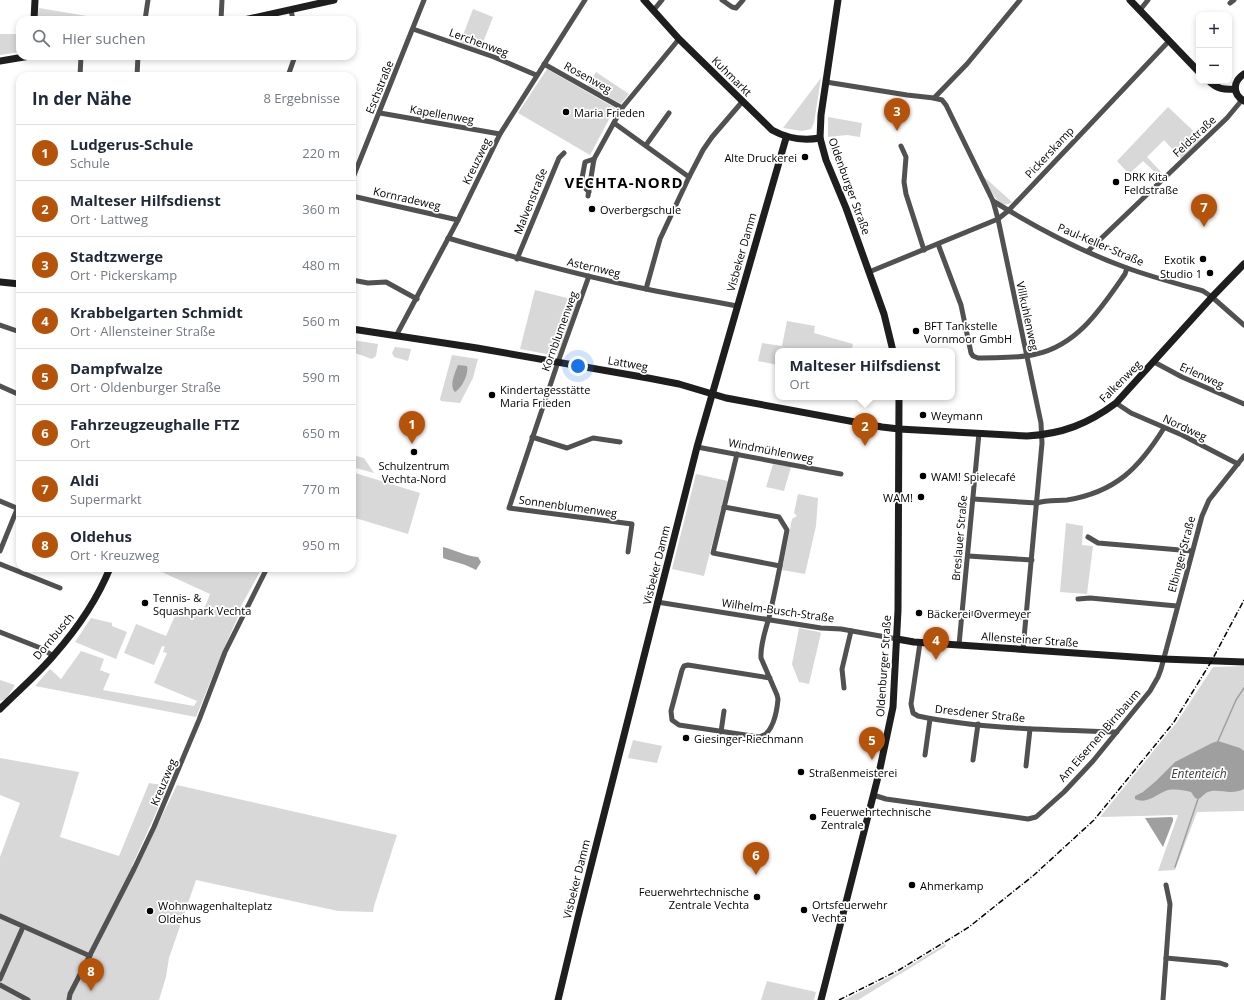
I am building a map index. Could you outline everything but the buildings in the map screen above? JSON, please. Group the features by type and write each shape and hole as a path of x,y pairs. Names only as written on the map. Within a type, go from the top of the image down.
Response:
{"street":[{"path":"34,16 35,0"},
{"path":"146,16 148,0"},
{"path":"222,0 222,16"},
{"path":"263,16 334,0"},
{"name":"Eschstraße","path":"356,170 424,0"},
{"name":"Kreuzweg","path":"396,336 458,220 500,134 536,75 585,0"},
{"name":"Kuhmarkt","path":"644,0 679,39 766,126 786,138 804,140 820,138"},
{"path":"653,11 662,0"},
{"path":"722,0 736,8 743,0"},
{"name":"Oldenburger Straße","path":"838,0 821,115 820,138 826,160 846,208 884,314 892,348"},
{"path":"826,82 934,98 967,64 1020,0"},
{"path":"1130,0 1196,69"},
{"path":"1140,10 1148,0"},
{"path":"291,10 292,16"},
{"name":"Lerchenweg","path":"413,29 494,57 536,75"},
{"path":"594,159 585,162 581,184 588,194 594,159 622,108 679,39"},
{"name":"Pickerskamp","path":"869,272 998,219 1169,41"},
{"path":"0,61 16,58"},
{"path":"80,72 81,60"},
{"path":"137,72 138,60"},
{"path":"289,72 294,60"},
{"name":"Rosenweg","path":"544,64 622,108"},
{"path":"1243,100 1238,97 1235,89 1237,80 1244,74"},
{"path":"1211,84 1220,89 1235,89"},
{"name":"Villkuhlenweg","path":"934,98 942,100 946,105 993,201 1041,423 1042,443 1024,650"},
{"name":"Feldstraße","path":"1088,251 1227,118 1243,100"},
{"path":"646,289 660,239 689,177 703,150 712,137 742,102"},
{"name":"Kapellenweg","path":"380,113 500,134"},
{"path":"646,145 669,113"},
{"path":"614,123 689,177"},
{"name":"Visbeker Damm","path":"558,1000 657,602 711,394 786,138"},
{"path":"901,146 906,157 904,182 906,194 924,250"},
{"name":"Malvenstraße","path":"517,259 559,158 564,153"},
{"name":"Kornradeweg","path":"356,197 458,220"},
{"path":"993,201 1008,210"},
{"name":"Paul-Keller-Straße","path":"1008,210 1017,216 1088,251 1127,268 1203,291 1212,296"},
{"name":"Asternweg","path":"448,238 517,259 589,276 646,289 737,306"},
{"path":"938,244 961,305 971,352 973,356 978,358 1026,356 1037,354 1052,349 1072,338 1100,309 1125,274 1127,268"},
{"name":"Falkenweg","path":"899,429 978,432 1027,436 1041,435 1074,428 1100,415 1116,402 1154,362 1212,296 1244,264"},
{"name":"Kornblumenweg","path":"519,478 589,276"},
{"path":"356,281 368,284 386,282 416,299"},
{"path":"0,282 16,284"},
{"path":"1212,296 1244,325"},
{"path":"0,325 16,331"},
{"name":"Lattweg","path":"356,330 480,348 665,381 750,403 899,429"},
{"name":"Erlenweg","path":"1154,362 1182,377 1244,404"},
{"path":"0,386 16,392"},
{"name":"Oldenburger Straße","path":"821,1000 873,795 893,707 897,639 899,400"},
{"name":"Nordweg","path":"1116,402 1131,413 1238,464"},
{"path":"973,499 1037,503 1044,501 1067,500 1093,494 1117,482 1132,471 1145,456 1164,428"},
{"name":"Breslauer Straße","path":"960,645 978,432"},
{"path":"532,437 567,448 593,438 620,442"},
{"name":"Windmühlenweg","path":"697,447 841,474"},
{"path":"737,454 713,552 780,566"},
{"path":"1238,464 1244,456"},
{"name":"Elbinger Straße","path":"1163,659 1202,516 1209,500 1238,464"},
{"name":"Sonnenblumenweg","path":"519,478 509,508 632,524 628,552"},
{"path":"0,501 16,507"},
{"path":"724,506 779,517 788,530 761,653 761,658 770,678 778,699 770,729 763,736 758,737 679,726 672,720 671,711 684,666 688,665 770,678"},
{"path":"0,551 16,515"},
{"path":"1088,537 1098,543 1192,551"},
{"path":"968,556 1032,560"},
{"path":"0,564 16,570"},
{"path":"20,572 60,588"},
{"name":"Dornbusch","path":"0,709 53,656 81,622 102,589 108,572"},
{"name":"Kreuzweg","path":"69,1000 70,994 154,827 199,720 225,652 265,572"},
{"path":"1078,599 1090,598 1178,606"},
{"name":"Wilhelm-Busch-Straße","path":"657,602 897,639"},
{"path":"962,613 1026,618"},
{"path":"844,688 842,669 851,631"},
{"path":"0,632 43,649 53,656"},
{"name":"Allensteiner Straße","path":"897,639 920,643 1024,650 1163,659 1244,662"},
{"name":"Dresdener Straße","path":"920,643 911,704 911,710 918,716 930,719 978,724 1117,732"},
{"name":"Am Eisernen Birnbaum","path":"873,795 893,800 1028,819 1036,817 1064,792 1117,732 1154,685 1160,673 1163,659"},
{"path":"721,732 724,711"},
{"path":"925,755 930,719"},
{"path":"973,760 978,724"},
{"path":"1026,766 1030,728"},
{"path":"1163,1000 1170,904 1166,885"},
{"path":"0,916 90,956"},
{"path":"0,979 23,927"},
{"path":"1166,958 1220,963 1226,966"},
{"path":"0,985 28,1000"}],"shaded area":[{"path":"39,8 87,16 38,16"},
{"path":"473,9 493,17 480,50 460,43"},
{"path":"0,34 16,34 16,53 0,55"},
{"path":"547,69 615,108 590,155 518,113"},
{"path":"596,72 629,94 621,104 588,85"},
{"path":"821,78 814,123 811,129 802,131 783,128"},
{"path":"1168,107 1203,140 1182,160 1164,140 1147,157 1163,174 1160,177 1143,161 1129,174 1117,161"},
{"path":"828,117 862,123 860,137 847,135 828,137"},
{"path":"983,176 1012,202 1003,204 998,201"},
{"path":"535,290 579,301 557,356 520,349"},
{"path":"787,321 815,326 814,333 853,344 852,348 775,348 775,364 758,361 762,343 782,346"},
{"path":"356,341 378,344 376,356 372,359 356,353"},
{"path":"395,347 411,349 408,361 394,357 392,353"},
{"path":"452,355 478,359 473,378 460,403 441,401 440,399"},
{"path":"356,456 364,458 374,473 356,468"},
{"path":"773,464 791,467 784,491 766,487"},
{"path":"356,473 420,493 408,534 356,518"},
{"path":"696,474 728,481 704,576 672,569"},
{"path":"798,494 818,498 816,526 805,574 782,570 792,519 797,516 794,513"},
{"path":"1066,523 1083,526 1082,545 1093,546 1087,594 1060,592"},
{"path":"162,572 260,572 240,608 240,612 196,717 35,686 50,669 61,679 81,651 104,659 100,670 110,674 103,690 194,706 197,701 154,683 167,653 163,652 165,647 162,646 154,665 124,653 136,624 166,636 178,609 201,617 210,594"},
{"path":"91,618 112,623 112,626 127,632 116,659 75,642"},
{"path":"799,628 821,633 809,684 799,682 792,664"},
{"path":"1244,666 1244,811 1197,812 1175,870 1158,871 1178,815 1100,817 1177,722 1213,667"},
{"path":"0,680 15,685 6,699 0,701"},
{"path":"633,740 662,746 657,763 628,758"},
{"path":"0,758 79,772 60,837 119,856 149,783 168,786 132,866 137,867 177,785 397,835 373,912 338,911 196,880 169,958 166,977 159,1000 0,1000 0,857 20,803 0,795"},
{"path":"945,944 946,946 858,1000 844,1000 899,972"},
{"path":"767,981 816,992 814,1000 761,1000"}],"water":[{"path":"458,365 467,366 467,373 462,384 455,392 453,389 453,382"},
{"path":"443,547 478,557 481,562 476,570 443,558"},
{"name":"Ententeich","path":"1218,741 1240,748 1244,751 1244,789 1234,792 1212,791 1198,799 1195,798 1191,792 1168,790 1148,800 1144,801 1135,799 1135,796 1143,792 1156,781 1175,762"},
{"path":"1145,818 1173,818 1173,821 1163,847"}],"waterway":[{"path":"1218,741 1236,700 1244,688"},
{"path":"1175,867 1198,799"}],"railway":[{"path":"839,1000 899,970 969,927 1034,875 1094,820 1174,722 1211,662 1244,600"}],"place":[{"name":"Maria Frieden","path":"566,112"},
{"name":"Stadtzwerge","path":"897,131"},
{"name":"Alte Druckerei","path":"805,157"},
{"name":"DRK Kita Feldstraße","path":"1116,182"},
{"name":"Overbergschule","path":"592,209"},
{"name":"Aldi","path":"1204,227"},
{"name":"Exotik","path":"1203,259"},
{"name":"Studio 1","path":"1210,273"},
{"name":"BFT Tankstelle Vornmoor GmbH","path":"916,331"},
{"name":"Kindertagesstätte Maria Frieden","path":"492,395"},
{"name":"Weymann","path":"923,415"},
{"name":"Ludgerus-Schule","path":"412,444"},
{"name":"Malteser Hilfsdienst","path":"865,446"},
{"name":"Schulzentrum Vechta-Nord","path":"414,452"},
{"name":"WAM! Spielecafé","path":"923,476"},
{"name":"WAM!","path":"921,497"},
{"name":"Tennis- & Squashpark Vechta","path":"145,603"},
{"name":"Bäckerei Overmeyer","path":"919,613"},
{"name":"Krabbelgarten Schmidt","path":"936,660"},
{"name":"Giesinger-Riechmann","path":"686,738"},
{"name":"Dampfwalze","path":"872,760"},
{"name":"Straßenmeisterei","path":"801,772"},
{"name":"Feuerwehrtechnische Zentrale","path":"813,817"},
{"name":"Fahrzeugzeughalle FTZ","path":"756,875"},
{"name":"Ahmerkamp","path":"912,885"},
{"name":"Feuerwehrtechnische Zentrale Vechta","path":"757,897"},
{"name":"Ortsfeuerwehr Vechta","path":"804,910"},
{"name":"Wohnwagenhalteplatz Oldehus","path":"150,911"},
{"name":"Oldehus","path":"91,991"}],"district":[{"name":"VECHTA-NORD","path":"624,182"}]}
